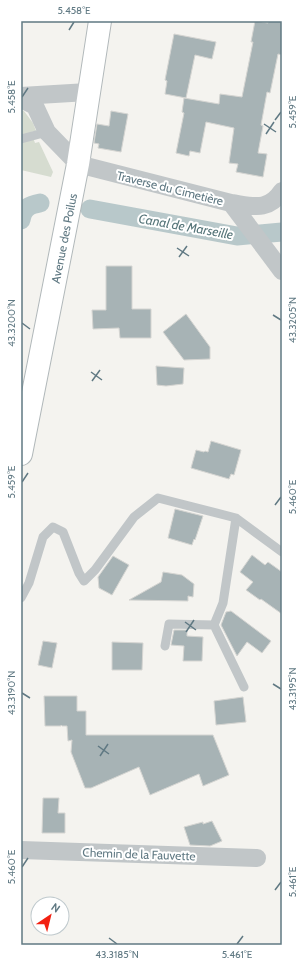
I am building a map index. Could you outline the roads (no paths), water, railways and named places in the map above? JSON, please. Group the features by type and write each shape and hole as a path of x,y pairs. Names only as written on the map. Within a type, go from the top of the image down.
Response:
{"main road":[{"name":"Avenue des Poilus","path":"21,454 78,164 100,21"}],"street":[{"path":"21,96 88,92"},
{"path":"21,99 35,106 46,132 78,164"},
{"name":"Traverse du Cimetière","path":"78,164 232,203 282,271"},
{"path":"232,203 263,207 278,197 282,191"},
{"name":"Chemin de la Fauvette","path":"21,850 257,858"}],"lane":[{"path":"21,140 46,132"},
{"path":"21,598 29,583 43,537 53,527 63,532 79,573 84,581 95,570 134,517 158,498 236,518 282,552"},
{"path":"236,518 223,603 214,625 244,687"},
{"path":"165,646 169,624 214,625"}],"waterway":[{"name":"Canal de Marseille","path":"21,220 23,213 27,208 40,203"},
{"name":"Canal de Marseille","path":"90,209 237,236 282,232"}]}
